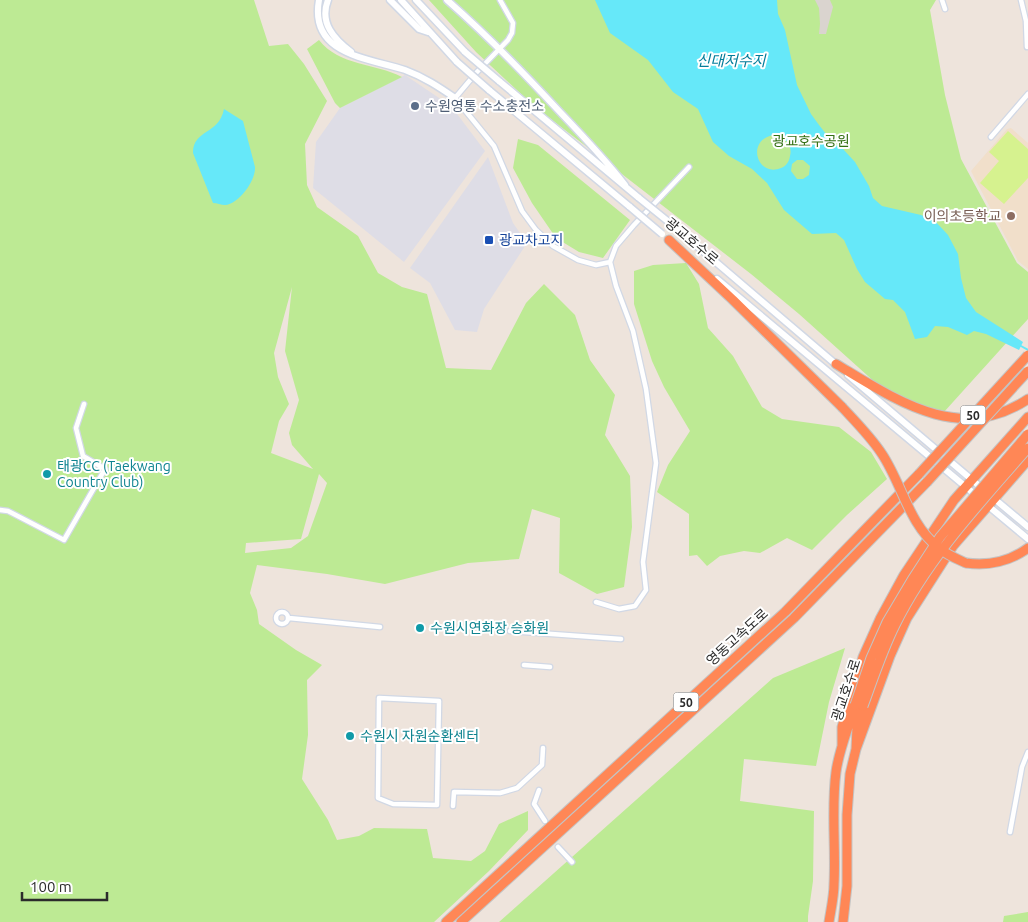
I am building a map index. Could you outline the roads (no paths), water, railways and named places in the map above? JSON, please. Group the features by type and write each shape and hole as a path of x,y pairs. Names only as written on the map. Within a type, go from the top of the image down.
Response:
{"highway":[{"path":"665,237 733,300 864,430 882,453 921,530 939,549 966,563 978,564 1004,561 1028,548"},
{"name":"영동고속도로","path":"446,922 785,612 919,474 1028,355"},
{"path":"836,364 891,398 929,413 945,416 976,420 990,417 1017,406 1028,399"},
{"name":"영동고속도로","path":"461,922 794,618 927,482 1028,371"},
{"path":"842,745 842,727 863,656 880,619 904,575 933,530 968,483 987,465 1028,417"},
{"name":"광교호수로","path":"843,922 850,774 856,749 859,706 871,658 887,622 940,537 1028,434"},
{"name":"광교호수로","path":"829,922 834,885 833,817 836,772 842,745 849,726 895,624 919,585 947,543 1028,448"},
{"path":"856,749 890,656 907,618 953,546 1028,460"}],"main road":[{"path":"319,0 317,8 320,26 326,38 341,51 424,78 456,98"},
{"path":"328,0 324,11 325,21 333,36 354,55"},
{"path":"390,0 419,28 430,33"},
{"name":"광교호수로","path":"401,0 457,62 489,90 665,237 968,483 1028,527"},
{"name":"광교호수로","path":"416,0 465,52 836,364 968,483"},
{"path":"447,0 500,48 610,165 624,186"},
{"name":"광교호수로","path":"992,502 1028,539"}],"street":[{"path":"500,0 513,23 512,33 456,98 494,146 522,212 536,230 553,246 578,260 596,265 610,262"},
{"path":"942,0 944,9"},
{"path":"1021,0 1026,21 1027,47"},
{"path":"991,137 1028,94"},
{"path":"596,602 619,609 635,606 646,590 643,562 656,463 646,389 633,331 616,286 610,262 616,246 689,167"},
{"path":"0,510 8,511 64,540 105,469 83,456 76,428 84,404"},
{"path":"289,618 380,627"},
{"path":"510,632 621,639"},
{"path":"524,665 550,667"},
{"path":"379,698 439,701 437,806 393,804 378,798 379,698"},
{"path":"453,806 454,792 500,793 517,788 542,765 543,748"},
{"path":"1010,832 1022,767 1028,752"},
{"path":"539,790 534,804 545,821"},
{"path":"558,847 572,862"}],"water":[{"name":"신대저수지","path":"595,0 777,0 778,14 785,30 797,85 811,114 834,144 843,149 855,162 869,186 873,198 882,206 921,215 935,221 948,235 958,254 966,298 976,312 1023,342 1019,350 986,334 974,331 967,335 948,327 935,326 927,337 915,339 905,312 893,300 885,299 865,282 844,240 836,233 812,234 784,210 767,183 752,169 729,156 713,142 698,109 673,92 648,60 610,33","holes":["773,135 787,141 791,152 786,165 773,170 761,164 757,151 759,144 764,139","797,160 803,160 810,166 809,175 803,179 797,179 791,171 792,164"]},
{"path":"224,109 243,121 255,167 253,178 246,190 236,200 225,205 213,203 193,153 197,140 217,123"}],"waterway":[{"path":"1021,346 1028,350"}],"place":[{"name":"수원영통 수소충전소","path":"415,106"},
{"name":"이의초등학교","path":"1011,216"},
{"name":"광교차고지","path":"489,240"},
{"name":"태광CC (Taekwang Country Club)","path":"47,474"},
{"name":"수원시연화장 승화원","path":"420,628"},
{"name":"수원시 자원순환센터","path":"350,736"}],"park label":[{"name":"광교호수공원","path":"811,141"}]}
